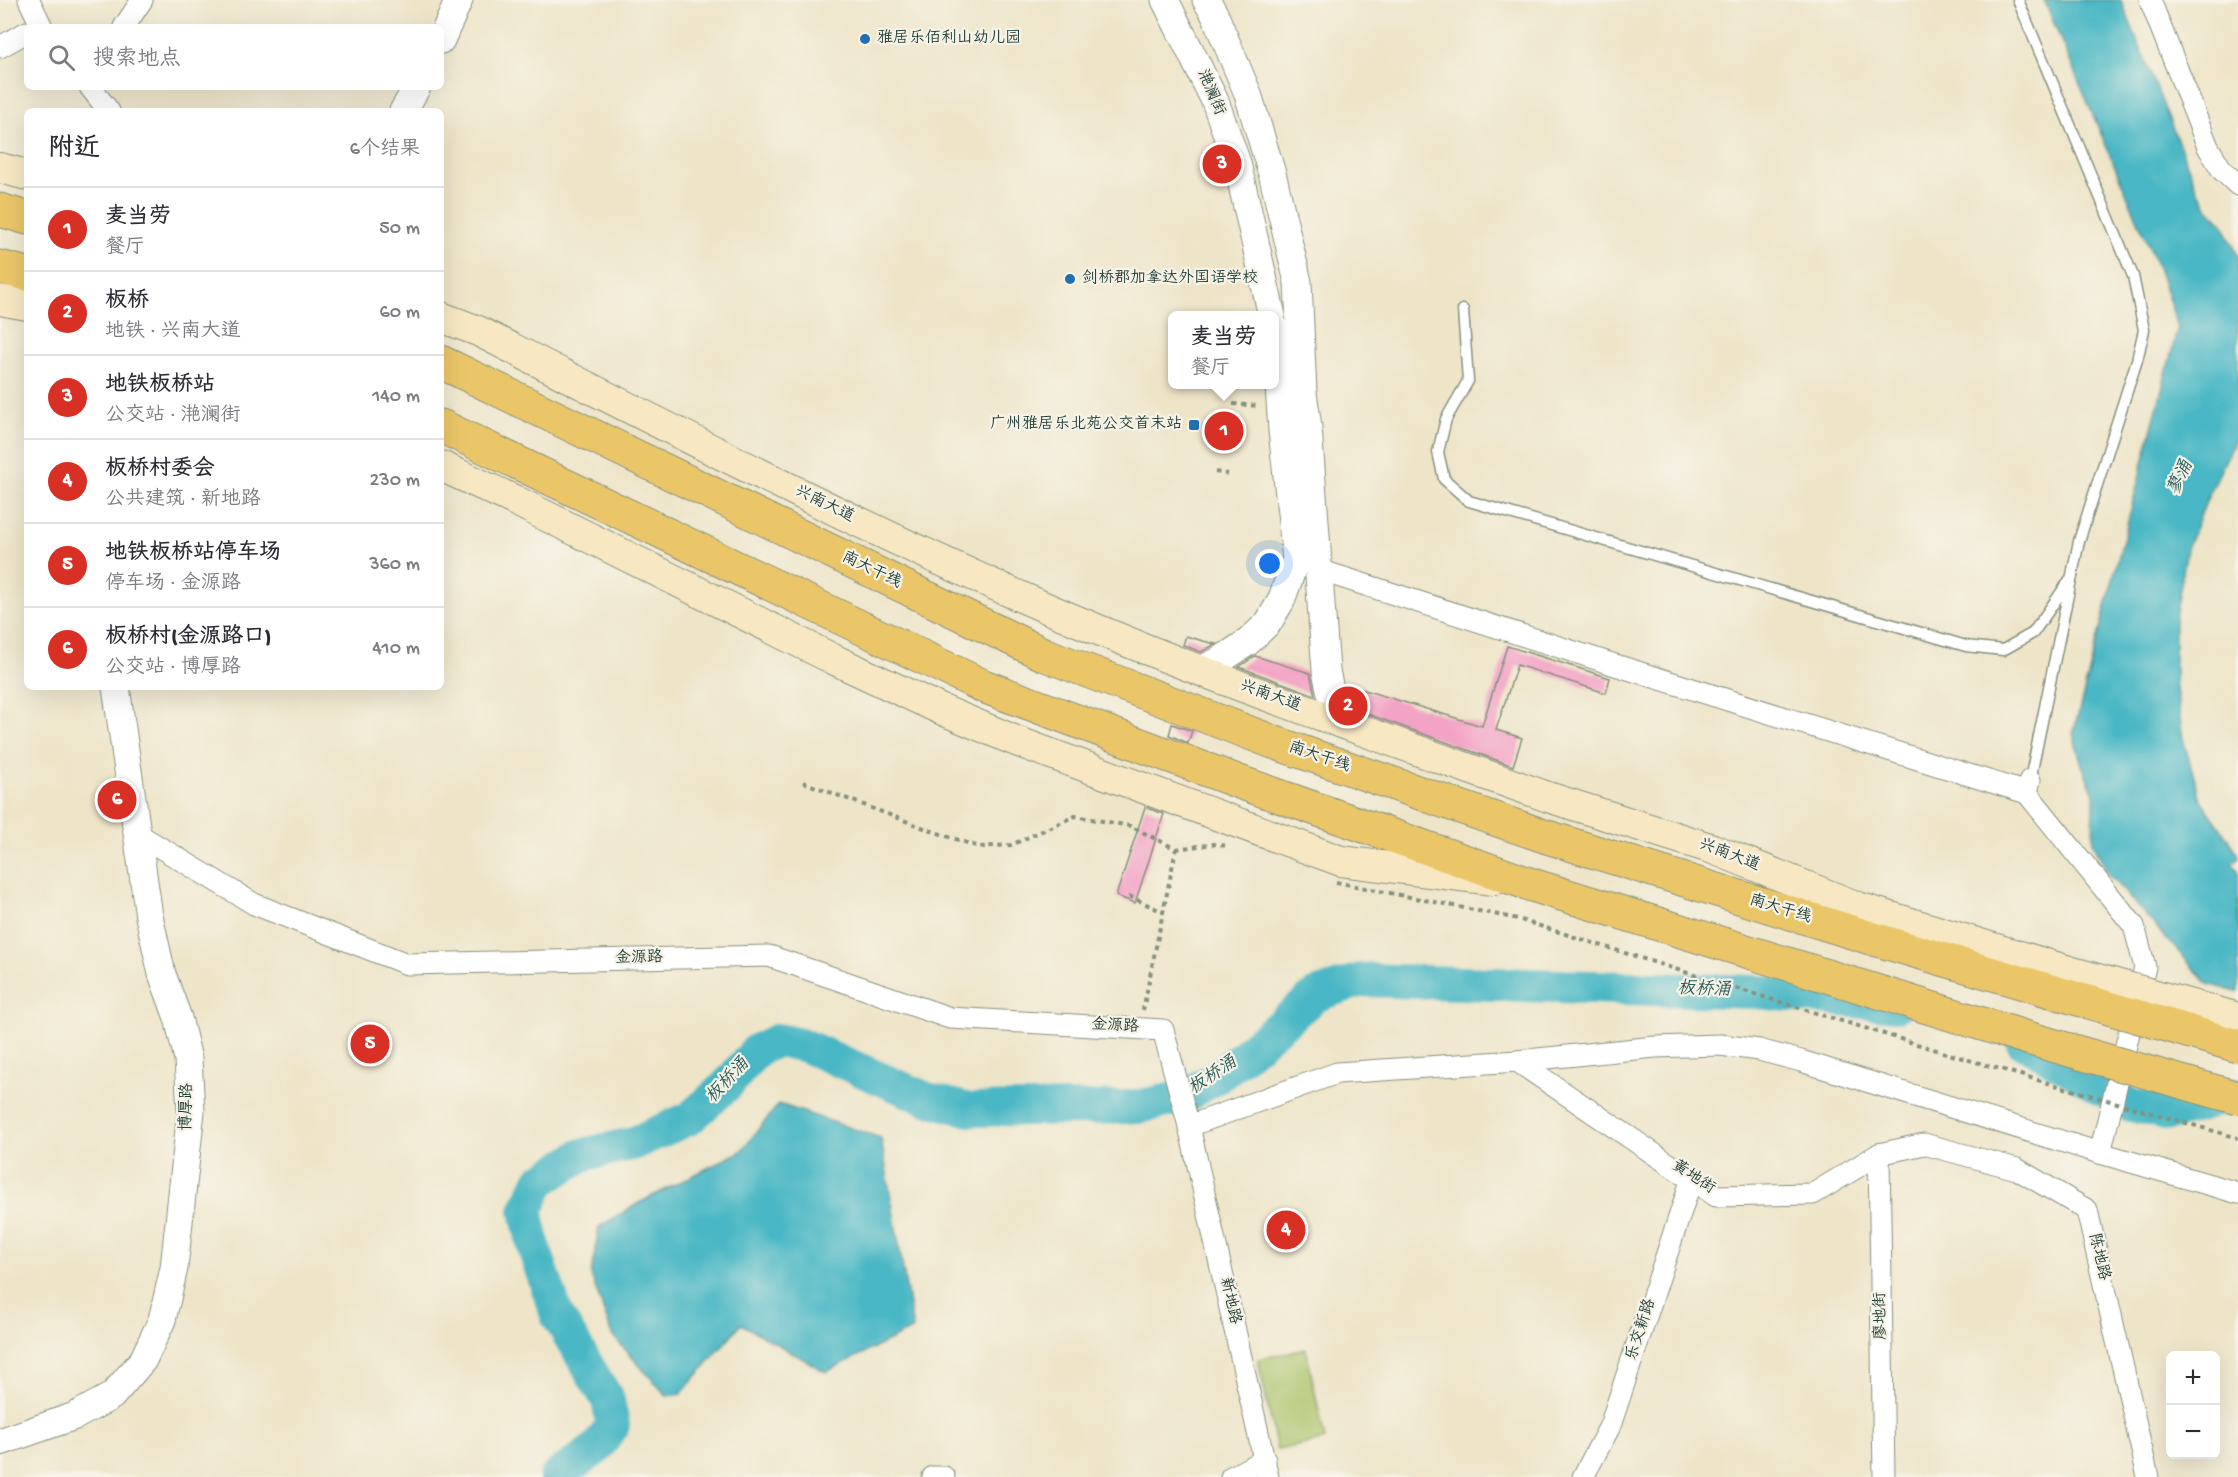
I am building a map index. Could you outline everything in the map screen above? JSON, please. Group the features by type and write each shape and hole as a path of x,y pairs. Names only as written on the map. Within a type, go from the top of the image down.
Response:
{"highway":[{"path":"0,210 24,217"},
{"path":"0,267 24,272"},
{"name":"南大干线","path":"444,362 1042,654 1273,742 1544,836 1874,939 2238,1046"},
{"path":"444,427 983,686 1242,783 1532,885 2008,1032 2238,1098"},
{"path":"1713,849 1874,939"}],"main road":[{"path":"0,168 24,174"},
{"path":"0,300 24,304"},
{"name":"兴南大道","path":"444,317 488,337 830,509 1027,600 1198,671 1548,797 1713,849 1858,907 2076,973 2238,1018"},
{"path":"444,467 833,659 940,709 1016,741 1341,861 1532,885"}],"street":[{"path":"29,0 35,24"},
{"path":"126,24 142,0"},
{"path":"444,33 459,0"},
{"name":"滟澜街","path":"1165,0 1215,101 1237,163 1271,311"},
{"name":"滟澜街","path":"1206,0 1214,13 1248,94 1273,177 1298,282 1303,393 1295,429"},
{"path":"2150,0 2208,147 2222,170 2238,185"},
{"path":"0,47 24,34"},
{"path":"92,90 107,108"},
{"path":"405,108 415,90"},
{"path":"1252,226 1282,217"},
{"path":"1279,348 1319,570 1326,671 1332,698 1347,725"},
{"path":"1198,671 1219,661 1248,642 1268,623 1281,601 1296,559 1295,429"},
{"path":"1319,570 1612,664 2029,786 2134,926 2145,967 2100,1152"},
{"name":"博厚路","path":"0,1442 75,1416 112,1396 143,1360 148,1350 162,1320 174,1268 191,1111 188,1059 178,1018 159,963 149,916 116,690"},
{"name":"金源路","path":"136,833 254,904 408,964 768,956 950,1018 1163,1030"},
{"name":"新地路","path":"1163,1030 1189,1126 1267,1468"},
{"path":"1189,1126 1337,1073 1517,1061 1676,1046 1720,1045 1759,1050 1812,1064 2238,1193"},
{"name":"黄地街","path":"1517,1061 1716,1196 1813,1194 1880,1154 1924,1144"},
{"name":"陈地路","path":"1924,1144 2017,1169 2087,1210 2148,1477"},
{"name":"廖地街","path":"1880,1154 1884,1477"},
{"name":"乐交新路","path":"1583,1477 1610,1426 1692,1178"},
{"path":"1231,1477 1267,1468"},
{"path":"933,1477 944,1477"}],"lane":[{"path":"2018,0 2133,276 2144,330 2137,360 2079,541 2029,786"},
{"path":"1463,310 1468,381 1446,419 1438,452 1444,479 1469,501 1966,646 2003,650 2033,633 2072,578"}],"path":[{"path":"1215,472 1228,474"},
{"path":"803,782 979,847 1011,845 1075,816 1130,826 1176,849 1139,1028"},
{"path":"1336,882 1518,919 1928,1048 2238,1138"},
{"path":"1129,896 1163,912"}],"green space":[{"path":"1306,1349 1325,1440 1277,1450 1258,1359"}],"water":[{"name":"蓼涌","path":"2044,0 2121,0 2198,191 2208,208 2222,222 2238,256 2238,434 2208,497 2187,549 2175,618 2175,682 2183,739 2201,800 2238,853 2238,858 2232,863 2238,870 2238,992 2208,984 2109,875 2093,842 2094,794 2073,734 2178,327 2159,270"},
{"path":"779,1104 881,1138 913,1329 826,1372 741,1324 681,1394 667,1396 612,1335 591,1275 599,1227 637,1204 741,1151"}],"building":[{"path":"1186,636 1216,644 1201,652 1183,645"},
{"path":"1507,646 1610,678 1606,693 1517,665 1496,730 1522,738 1513,766 1356,710 1347,693 1345,684 1482,726"},
{"path":"1255,656 1310,673 1315,695 1239,667"},
{"path":"1172,724 1192,731 1188,743 1169,735"},
{"path":"1145,807 1164,814 1135,903 1116,896"}],"waterway":[{"name":"板桥涌","path":"556,1477 597,1448 613,1425 608,1400 557,1315 535,1251 526,1211 540,1181 582,1155 632,1144 690,1118 727,1085 757,1050 778,1040 805,1046 927,1099 970,1110 1137,1107 1184,1097 1224,1072 1316,995 1361,980 1757,992 1897,1005"},
{"name":"板桥涌","path":"2022,1041 2130,1105 2170,1114 2238,1094"}],"place":[{"name":"雅居乐佰利山幼儿园","path":"865,39"},
{"name":"地铁板桥站","path":"1222,164"},
{"name":"剑桥郡加拿达外国语学校","path":"1070,279"},
{"name":"广州雅居乐北苑公交首末站","path":"1194,425"},
{"name":"麦当劳","path":"1224,431"},
{"name":"板桥","path":"1348,706"},
{"name":"板桥村(金源路口)","path":"117,800"},
{"name":"地铁板桥站停车场","path":"370,1044"},
{"name":"板桥村委会","path":"1286,1230"}]}
